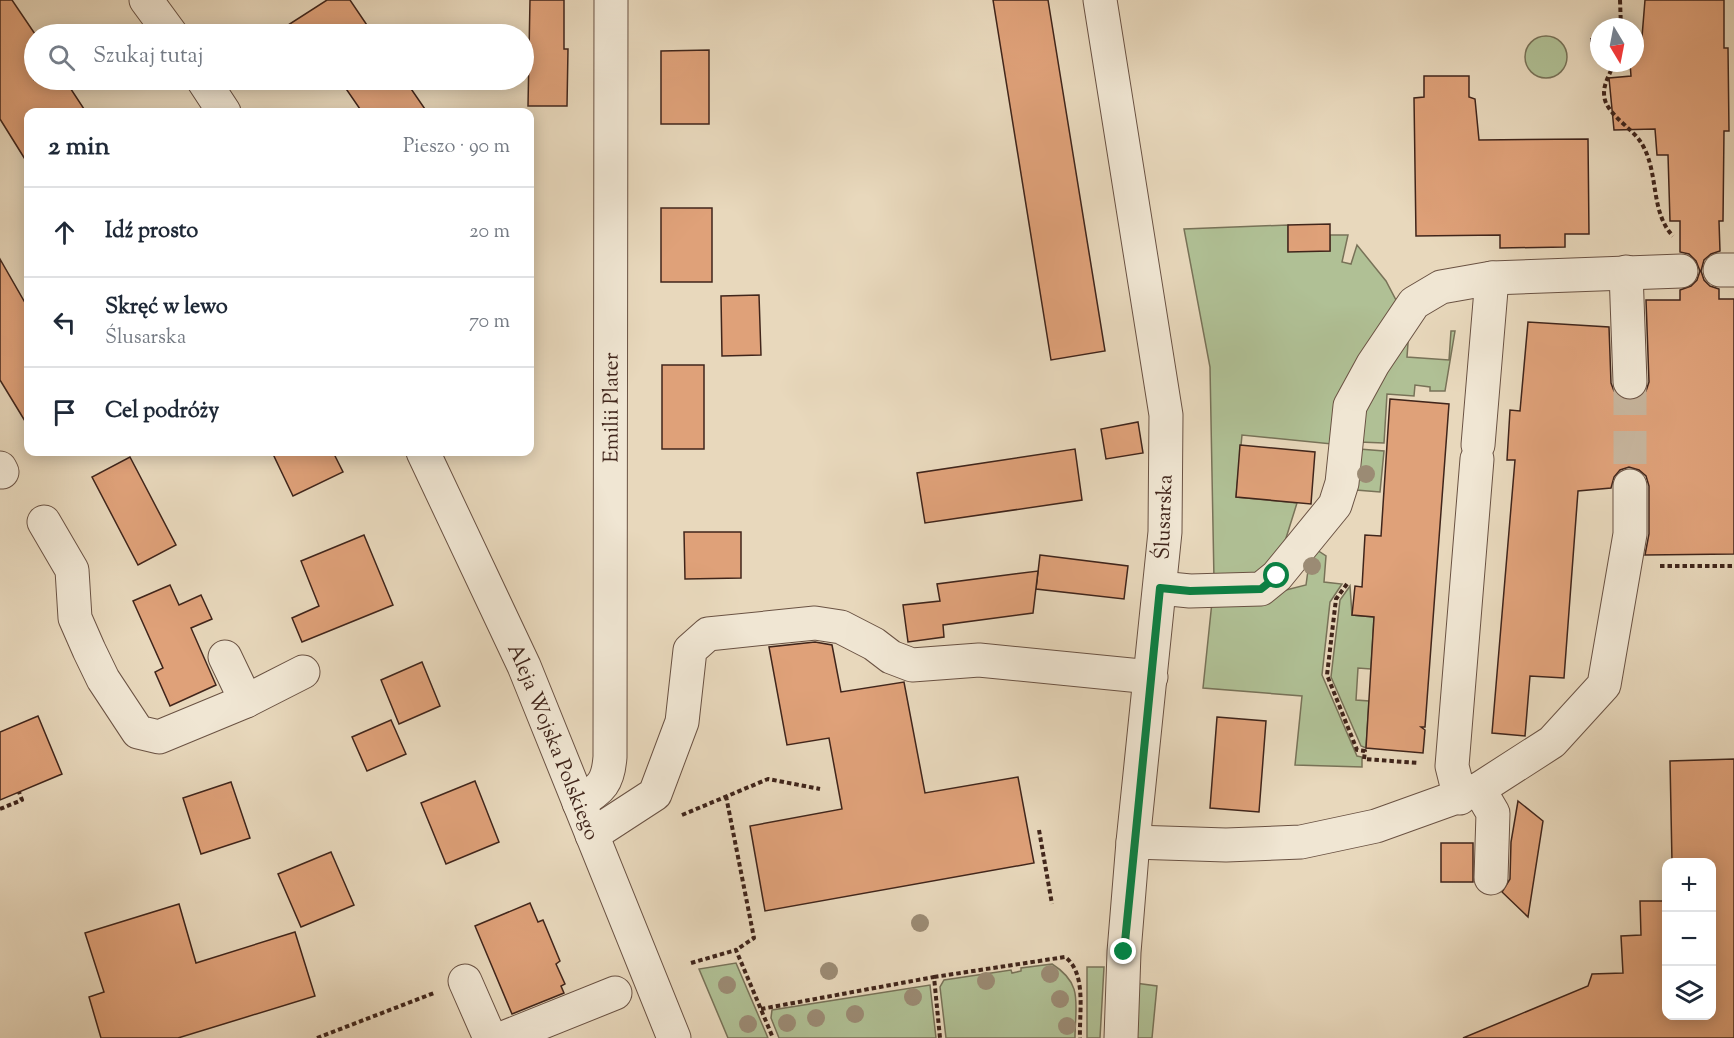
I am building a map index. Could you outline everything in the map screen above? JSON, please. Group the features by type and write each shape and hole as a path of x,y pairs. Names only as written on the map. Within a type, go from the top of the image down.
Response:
{"street":[{"path":"146,0 164,24"},
{"name":"Emilii Plater","path":"579,802 600,788 608,776 610,757 611,0"},
{"name":"Ślusarska","path":"1100,0 1166,415 1165,532 1133,842 1124,952 1121,1038"},
{"path":"210,90 221,108"},
{"path":"1160,588 1190,591 1261,589 1277,576 1335,505 1342,483 1350,406 1373,364 1414,303 1442,287 1492,278 1626,272 1681,257"},
{"path":"1626,272 1630,382"},
{"path":"1491,878 1493,813 1470,794 1452,766 1492,278"},
{"name":"Aleja Wojska Polskiego","path":"425,456 524,666 674,1038"},
{"path":"1133,842 1226,845 1301,842 1376,826 1470,794 1552,741 1604,685 1630,534 1622,497 1609,565 1616,610"},
{"path":"44,522 72,570 75,618 89,650 103,680 138,732 159,737 246,701 303,672"},
{"path":"592,835 655,794 682,722 690,650 708,634 815,622 841,627 874,644 891,657 912,665 979,660 1151,678"},
{"path":"225,657 246,701"},
{"path":"465,981 490,1038"},
{"path":"503,1038 615,993"}],"path":[{"path":"1620,0 1621,18"},
{"path":"1610,72 1605,82 1607,104 1640,141 1650,159 1663,225 1681,257"},
{"path":"1623,566 1734,566"},
{"path":"1347,584 1336,599 1327,675 1357,750 1365,751 1364,759 1388,761"},
{"path":"677,817 768,779 820,789"},
{"path":"0,809 22,800 19,792"},
{"path":"691,963 736,951 754,938 726,796"},
{"path":"1039,830 1052,904"},
{"path":"736,951 773,1038"},
{"path":"761,1009 934,977 1065,957 1075,964 1079,979 1080,1038"},
{"path":"934,977 940,1038"},
{"path":"317,1038 465,981"}],"green space":[{"path":"1546,36 1560,43 1567,57 1560,71 1546,78 1532,71 1525,57 1532,43"},
{"path":"1288,225 1288,251 1330,251 1330,235 1348,235 1342,262 1351,264 1357,245 1386,281 1397,302 1332,444 1242,435 1236,497 1297,503 1281,554 1261,575 1214,580 1210,367 1184,229"},
{"path":"1409,329 1407,357 1449,360 1451,331 1455,331 1445,391 1430,391 1430,387 1415,385 1414,396 1387,394 1384,443 1359,442 1362,408"},
{"path":"1359,449 1384,451 1380,492 1356,490"},
{"path":"1317,550 1326,556 1324,582 1342,584 1330,602 1322,675 1357,756 1362,757 1362,767 1295,765 1302,696 1203,688 1212,602 1278,592 1306,585 1310,556"},
{"path":"1350,586 1352,615 1374,617 1371,669 1358,668 1356,700 1369,701 1366,748 1361,746 1331,677 1340,600"},
{"path":"736,963 768,1038 728,1038 699,969"},
{"path":"1052,964 1069,979 1076,996 1075,1038 946,1038 940,987 944,980 1011,970 1012,973 1021,971 1021,968"},
{"path":"1087,967 1104,967 1100,1038 1087,1038"},
{"path":"1135,983 1157,986 1152,1038 1133,1038"},
{"path":"930,985 936,1038 779,1038 771,1018 772,1010"}],"building":[{"path":"0,0 12,0 28,24 24,24 24,90 72,90 83,108 24,108 24,158 0,119"},
{"path":"327,0 350,0 366,24 290,24"},
{"path":"530,0 564,0 564,49 568,49 567,106 528,106 528,90 534,90 534,24 530,24"},
{"path":"993,0 1048,0 1105,351 1051,360"},
{"path":"1645,0 1724,0 1724,48 1728,48 1729,131 1724,131 1723,221 1719,221 1720,251 1704,260 1701,271 1704,280 1710,286 1719,289 1719,299 1734,299 1734,554 1645,555 1649,534 1649,486 1646,476 1639,470 1629,467 1620,470 1614,477 1611,488 1578,491 1564,678 1530,676 1525,736 1492,733 1515,460 1507,460 1510,410 1520,411 1528,322 1609,327 1611,383 1614,391 1621,398 1631,401 1640,398 1649,382 1646,300 1680,300 1680,290 1691,286 1697,280 1700,271 1696,261 1689,254 1680,252 1680,221 1670,221 1668,155 1657,155 1655,129 1614,130 1609,78 1631,76 1631,72 1644,72"},
{"path":"709,50 709,124 661,124 661,51"},
{"path":"1424,76 1469,76 1469,97 1475,99 1479,140 1588,139 1589,234 1565,234 1565,247 1500,248 1500,235 1416,236 1414,98 1424,97"},
{"path":"347,90 412,90 424,108 359,108"},
{"path":"661,208 712,208 712,282 661,282"},
{"path":"1330,224 1330,251 1288,252 1288,225"},
{"path":"0,259 24,301 24,419 0,380"},
{"path":"759,295 761,355 722,356 721,296"},
{"path":"662,365 704,365 704,449 662,449"},
{"path":"1390,399 1449,404 1425,727 1421,727 1425,730 1423,753 1366,748 1374,617 1352,615 1355,586 1362,587 1365,535 1381,536"},
{"path":"1138,422 1143,453 1106,459 1101,429"},
{"path":"1240,445 1315,452 1311,504 1236,497"},
{"path":"1075,449 1082,500 925,523 917,473"},
{"path":"274,456 335,456 343,472 293,496"},
{"path":"130,457 176,545 138,565 92,477"},
{"path":"684,532 741,532 741,578 685,579"},
{"path":"364,535 393,605 302,642 292,618 319,606 301,561"},
{"path":"1040,555 1128,566 1124,599 1036,589"},
{"path":"1038,571 1033,613 943,625 944,637 908,642 903,605 940,601 937,584"},
{"path":"170,585 179,605 201,595 212,619 191,628 216,685 170,706 155,672 163,668 133,601"},
{"path":"815,642 832,645 841,692 904,682 925,793 1018,777 1034,863 765,911 750,826 842,809 829,738 787,745 769,647"},
{"path":"422,662 440,706 399,724 381,680"},
{"path":"38,716 62,774 0,800 0,732"},
{"path":"1217,717 1266,721 1259,812 1210,808"},
{"path":"391,720 406,754 367,771 352,737"},
{"path":"1734,759 1734,1038 1463,1038 1588,986 1592,974 1623,973 1621,936 1641,935 1640,901 1662,901 1662,1020 1716,1020 1716,858 1672,858 1670,761"},
{"path":"475,781 499,842 446,864 421,803"},
{"path":"231,782 250,838 201,854 183,798"},
{"path":"1518,801 1543,821 1528,917 1502,892 1510,879 1511,842"},
{"path":"1441,843 1473,843 1473,882 1441,882"},
{"path":"331,852 354,905 301,927 278,874"},
{"path":"530,903 538,922 543,920 560,961 556,964 565,984 561,986 564,993 512,1014 475,926"},
{"path":"179,904 196,963 295,932 315,996 178,1038 101,1038 89,997 104,992 85,933"}],"tunnel":[{"path":"1630,382 1630,486"}],"route":[{"path":"1124,952 1133,842 1160,588 1190,591 1261,589 1277,576"}]}
